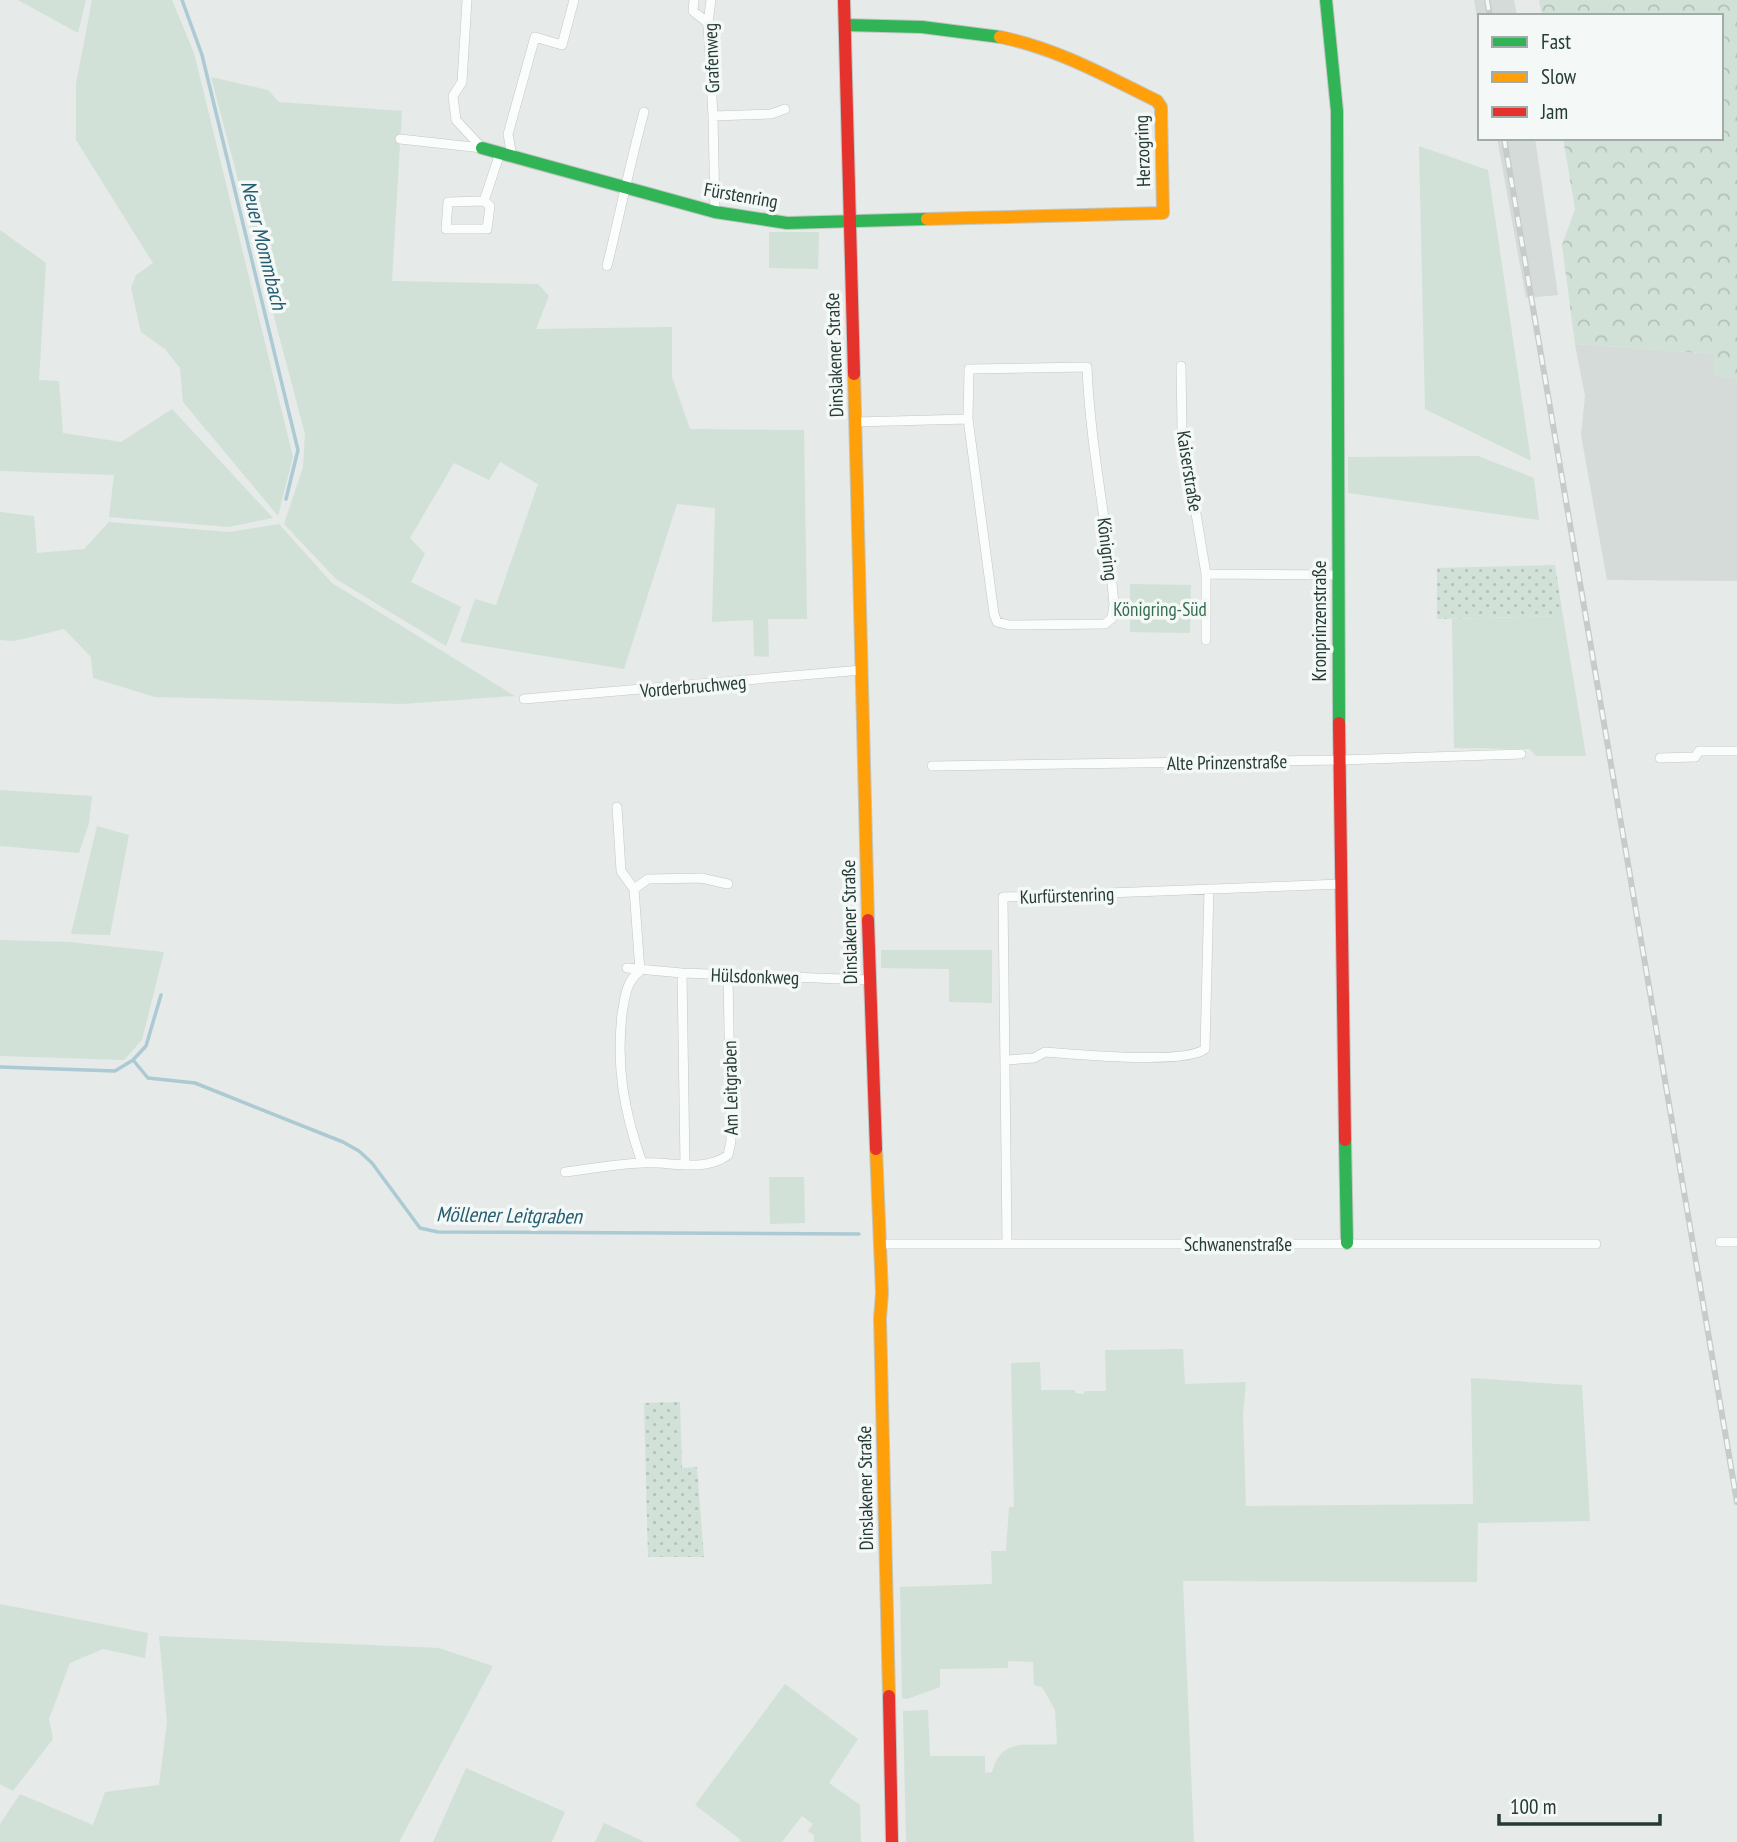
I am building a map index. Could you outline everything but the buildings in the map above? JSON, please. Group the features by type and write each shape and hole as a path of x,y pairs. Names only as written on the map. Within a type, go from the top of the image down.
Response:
{"street":[{"path":"467,0 462,82 453,96 456,120 482,148"},
{"path":"484,201 506,155 508,134 535,37 562,45 574,0"},
{"path":"694,0 693,10 708,23"},
{"name":"Grafenweg","path":"711,0 708,23 715,212"},
{"name":"Dinslakener Straße","path":"844,0 870,980 882,1293 880,1318 892,1842"},
{"name":"Kronprinzenstraße","path":"1326,0 1337,111 1338,575 1347,1243"},
{"name":"Herzogring","path":"845,24 942,28 1003,38 1049,50 1157,101 1161,107 1163,213 850,221"},
{"name":"Grafenweg","path":"713,116 771,114 785,109"},
{"path":"607,265 627,188 628,168 644,112"},
{"name":"Fürstenring","path":"400,139 482,148 715,212 787,223 850,221"},
{"path":"484,201 490,206 487,229 446,229 448,202 484,201"},
{"name":"Kaiserstraße","path":"1181,366 1182,429 1206,575 1206,640"},
{"name":"Königring","path":"1087,367 1094,457 1114,606 1112,618 1105,624 1009,625 998,622 994,614 968,419 969,369 1087,367"},
{"path":"855,422 968,419"},
{"path":"1206,575 1338,575"},
{"name":"Vorderbruchweg","path":"524,699 862,670"},
{"path":"1660,758 1695,757 1699,751 1737,751"},
{"name":"Alte Prinzenstraße","path":"932,766 1340,760 1521,754"},
{"path":"617,807 621,871 634,889 640,971 631,978 624,999 619,1041 621,1086 629,1124 642,1163"},
{"path":"634,889 648,879 701,878 728,884"},
{"name":"Kurfürstenring","path":"1007,1243 1003,897 1342,884"},
{"path":"1006,1060 1034,1058 1045,1052 1187,1056 1199,1054 1205,1049 1209,889"},
{"name":"Hülsdonkweg","path":"627,968 640,971 870,980"},
{"path":"682,973 685,1165"},
{"name":"Am Leitgraben","path":"565,1172 642,1163 717,1163 728,1155 731,1141 729,975"},
{"path":"1720,1242 1737,1242"},
{"name":"Schwanenstraße","path":"880,1244 1596,1244"}],"shaded area":[{"path":"1474,0 1514,0 1517,14 1478,14 1478,24"},
{"path":"1497,140 1535,140 1558,295 1526,298"},
{"path":"1575,344 1715,354 1714,375 1737,379 1737,581 1607,580 1581,435 1585,396"}],"green space":[{"path":"18,0 86,0 78,33"},
{"path":"92,0 172,0 194,53 293,457 278,516 183,402 180,368 165,349 141,332 131,288 136,275 153,263 76,140 76,84"},
{"path":"1539,0 1737,0 1737,379 1713,375 1714,354 1575,344 1562,245 1575,209 1563,140 1723,140 1723,14 1542,14"},
{"path":"211,77 268,90 279,102 402,111 392,281 538,284 549,296 536,329 672,327 672,377 690,429 804,430 807,619 768,619 769,657 754,656 753,620 712,622 715,508 677,504 624,669 460,642 475,599 496,605 538,484 500,462 489,480 454,463 410,538 425,554 411,582 461,607 446,646 336,579 284,524 303,467 305,434"},
{"path":"1419,146 1488,170 1531,461 1425,409"},
{"path":"0,230 46,263 39,380 59,381 63,433 121,442 172,409 273,518 228,527 109,517 114,475 0,471"},
{"path":"769,232 819,232 818,269 769,268"},
{"path":"1478,456 1534,478 1539,520 1348,493 1348,457"},
{"path":"0,512 34,516 37,553 84,549 109,522 229,532 279,524 332,583 515,696 402,704 155,697 93,678 91,657 64,629 14,641 0,640"},
{"path":"1555,565 1563,616 1437,619 1437,568"},
{"name":"Königring-Süd","path":"1130,584 1191,585 1190,633 1130,632"},
{"path":"1563,616 1586,756 1536,756 1530,749 1454,748 1452,619"},
{"path":"0,790 92,796 89,823 79,853 0,846"},
{"path":"97,826 129,835 110,935 71,934"},
{"path":"0,940 69,942 164,952 142,1040 124,1060 0,1056"},
{"path":"881,950 992,950 992,1003 949,1002 949,969 881,968"},
{"path":"769,1177 804,1177 805,1223 770,1224"},
{"path":"1183,1349 1185,1384 1246,1382 1243,1414 1246,1506 1473,1504 1471,1378 1582,1385 1590,1521 1478,1523 1477,1582 1183,1581 1194,1842 906,1842 903,1711 928,1710 930,1756 985,1756 985,1773 992,1772 996,1761 1009,1748 1057,1744 1055,1710 1042,1687 1034,1685 1033,1662 1008,1661 1008,1668 940,1669 940,1687 907,1699 902,1698 900,1587 992,1584 991,1551 1006,1551 1009,1507 1014,1507 1011,1363 1040,1362 1041,1390 1075,1390 1075,1393 1084,1394 1085,1391 1106,1391 1105,1350"},
{"path":"680,1402 682,1468 697,1467 704,1557 648,1557 644,1403"},
{"path":"0,1604 148,1633 145,1658 103,1649 70,1663 49,1719 53,1739 13,1791 0,1784"},
{"path":"159,1636 439,1648 493,1666 399,1842 0,1842 0,1824 20,1794 93,1825 105,1792 159,1785 167,1722"},
{"path":"785,1684 858,1739 829,1783 860,1805 861,1842 814,1842 814,1835 808,1831 813,1824 802,1816 782,1842 740,1842 741,1840 695,1805"},
{"path":"466,1768 565,1812 552,1842 433,1842"},
{"path":"604,1823 645,1842 595,1842"}],"waterway":[{"name":"Neuer Mommbach","path":"182,0 202,55 298,450 286,499"},
{"name":"Möllener Leitgraben","path":"0,1067 115,1071 133,1060 146,1046 161,995"},
{"name":"Möllener Leitgraben","path":"133,1060 148,1078 195,1083 343,1142 359,1151 372,1163 420,1228 438,1232 859,1234"}],"railway":[{"path":"1487,0 1490,14"},
{"path":"1504,140 1737,1502"}],"traffic: fast":[{"path":"1326,0 1337,111 1339,723"},
{"path":"845,25 922,27 1000,37"},
{"path":"482,148 715,212 787,223 927,219"},
{"path":"1345,1140 1347,1243"}],"traffic: slow":[{"path":"927,219 1163,213 1161,107 1157,101 1061,55 1000,37"},
{"path":"854,374 868,920"},
{"path":"876,1149 882,1293 880,1318 889,1696"}],"traffic: jam":[{"path":"844,0 854,374"},
{"path":"1339,723 1345,1140"},
{"path":"868,920 876,1149"},
{"path":"889,1696 892,1842"}]}
